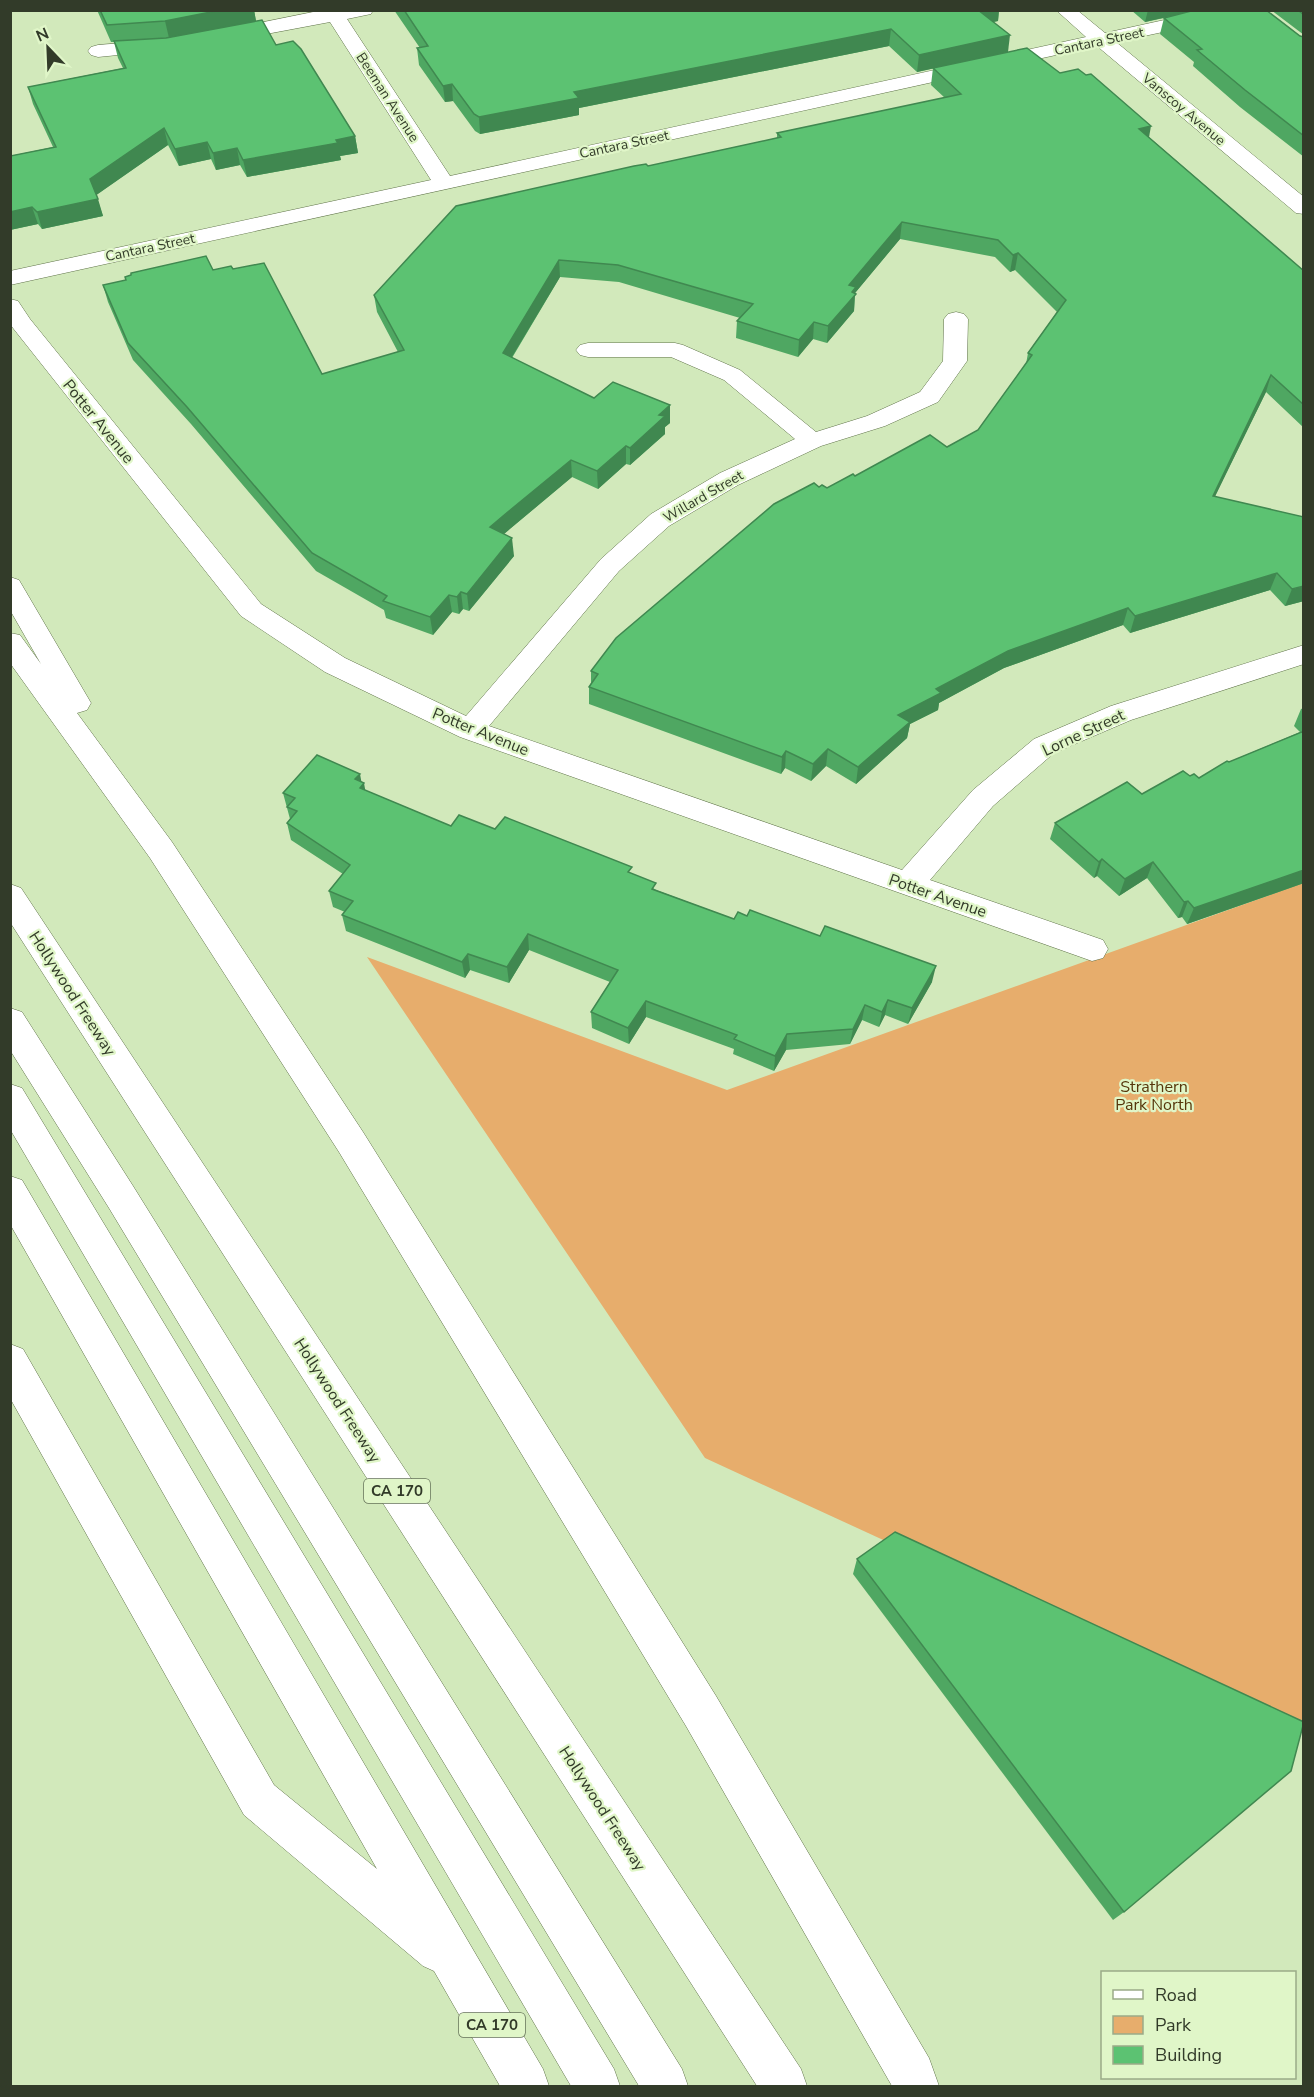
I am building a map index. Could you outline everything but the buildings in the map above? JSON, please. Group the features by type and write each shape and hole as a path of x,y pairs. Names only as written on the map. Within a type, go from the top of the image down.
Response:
{"main road":[{"path":"204,39 334,13 364,10"},
{"name":"Vanscoy Avenue","path":"1065,10 1304,208"},
{"name":"Cantara Street","path":"10,278 1238,10"},
{"name":"Beeman Avenue","path":"334,13 444,183"},
{"path":"98,51 181,44"},
{"name":"Potter Avenue","path":"10,306 21,323 250,610 335,665 470,730 1092,949"},
{"name":"Willard Street","path":"470,730 610,564 660,520 729,479 812,441 876,421 929,398 955,361 956,319"},
{"path":"588,350 675,350 732,375 812,441"},
{"path":"10,586 161,850"},
{"path":"10,642 161,850 351,1142 701,1712 912,2075 916,2086"},
{"name":"Lorne Street","path":"908,884 982,798 1044,746 1121,713 1304,654"},
{"name":"Hollywood Freeway","path":"10,896 784,2086"},
{"path":"10,1021 128,1206 665,2086"},
{"path":"10,1098 597,2086"},
{"name":"CA 170","path":"10,1191 526,2086"},
{"path":"10,1361 259,1800 457,1964"}],"green space":[{"name":"Strathern Park North","path":"1303,883 1303,1733 705,1458 367,957 727,1090"}]}
